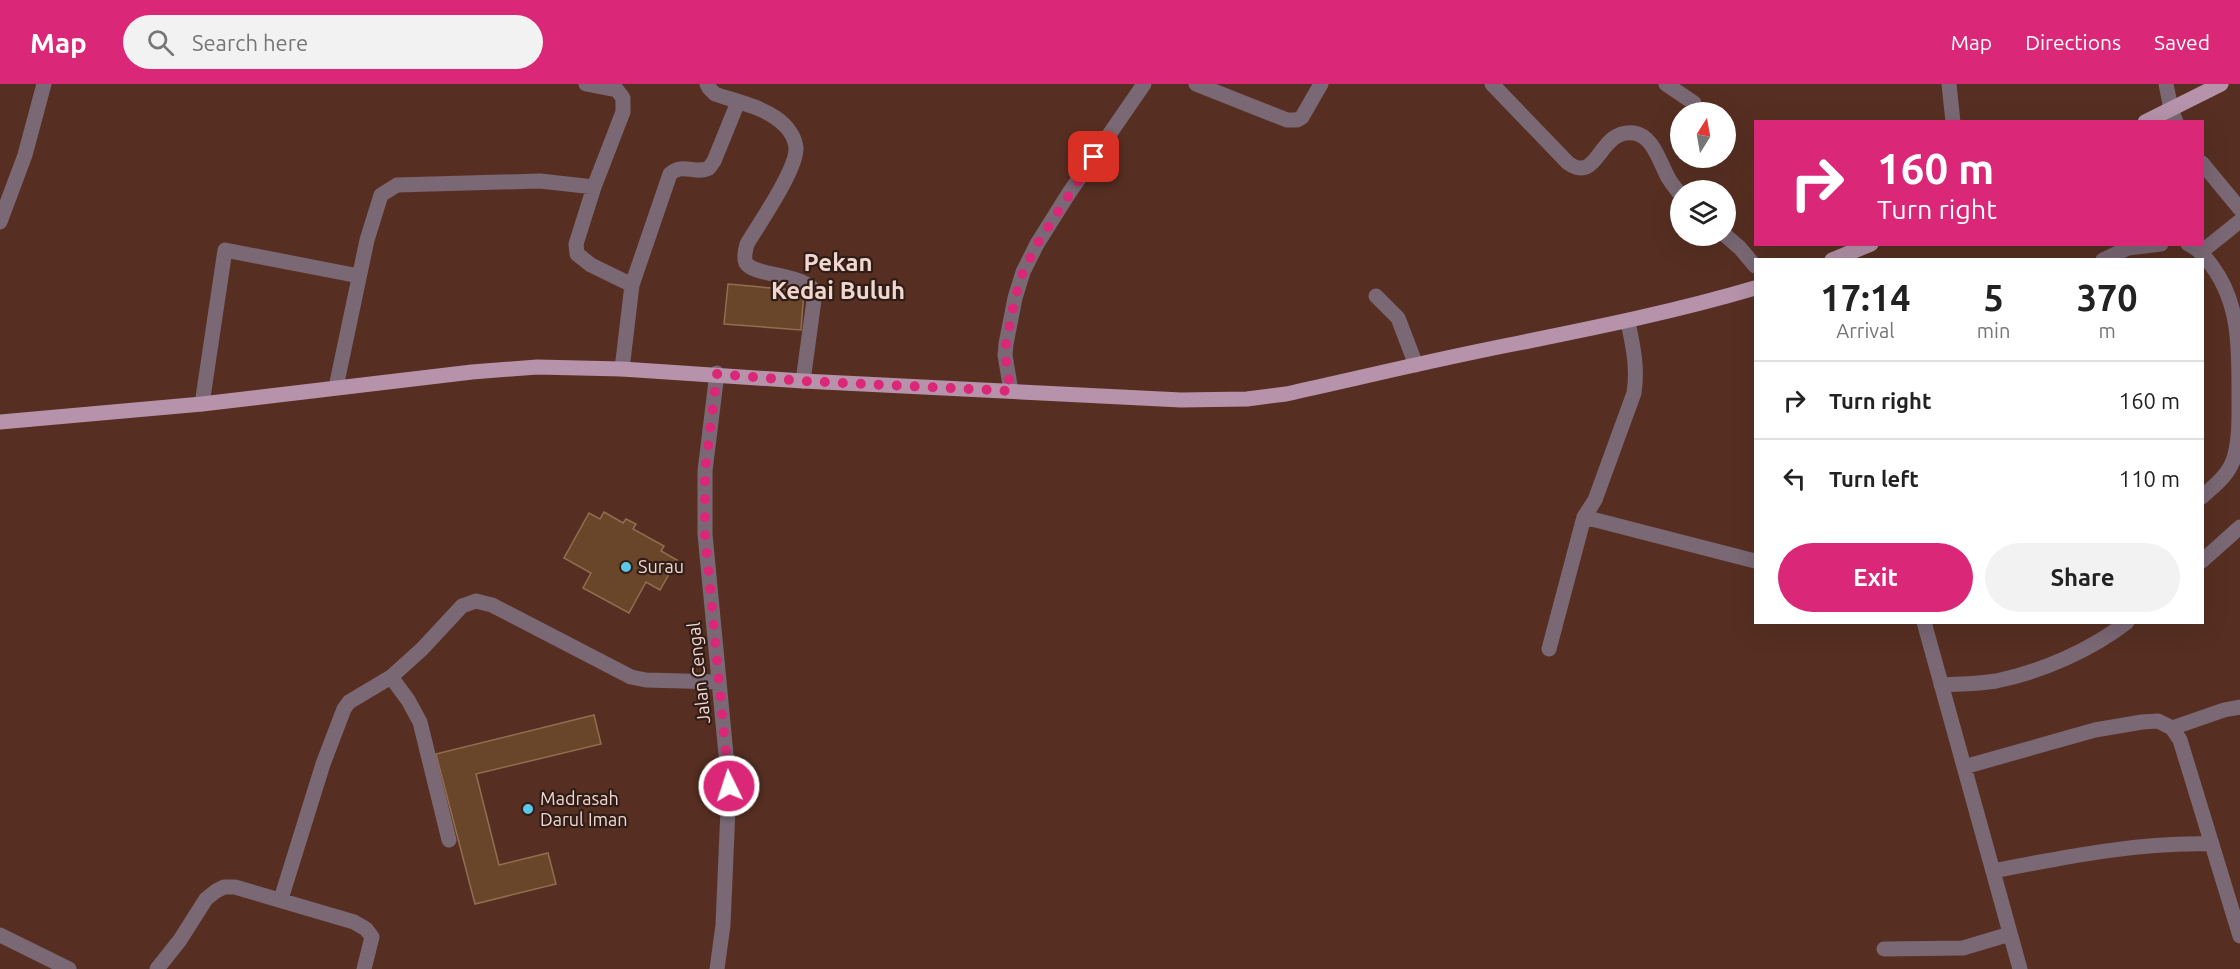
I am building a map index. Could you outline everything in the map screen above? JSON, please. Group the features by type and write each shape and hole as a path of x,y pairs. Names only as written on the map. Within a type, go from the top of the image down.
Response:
{"main road":[{"path":"2153,120 2174,115 2221,84"},
{"path":"1837,258 1866,246"},
{"path":"0,422 202,404 497,369 558,367 1181,400 1247,399 1286,394 1628,322 1754,288"}],"street":[{"path":"0,222 24,155 44,84"},
{"path":"586,84 617,90 623,98 623,112 594,187 576,244 577,254 591,265 632,285"},
{"path":"707,84 716,94 775,117 792,135 796,147 788,174 747,243 744,255 746,263 754,269 798,279 813,289 814,300 803,381"},
{"path":"1011,391 1005,355 1006,344 1015,298 1023,272 1037,244 1069,193 1144,84"},
{"path":"1196,84 1287,120 1297,120 1302,117 1321,84"},
{"path":"1666,84 1693,102"},
{"path":"1949,84 1953,120"},
{"path":"2166,84 2174,115"},
{"path":"1496,86 1568,164 1576,169 1589,167 1608,141 1618,135 1632,132 1641,134 1651,144 1670,182"},
{"path":"622,369 632,285 670,174 683,167 697,171 709,168 738,102"},
{"path":"2204,165 2240,209"},
{"path":"336,387 367,240 381,195 397,185 540,181 594,187"},
{"path":"2204,243 2240,221"},
{"path":"1736,245 1754,265"},
{"path":"2107,258 2128,248 2144,246"},
{"path":"2195,248 2224,280 2239,333 2239,439 2234,459 2226,476 2204,495"},
{"path":"202,404 225,250 359,276"},
{"path":"1376,296 1398,318 1416,365"},
{"path":"1549,649 1584,517 1595,500 1634,393 1636,360 1628,322"},
{"name":"Jalan Cengal","path":"717,374 705,471 705,534 729,786 723,925 717,969"},
{"path":"1584,517 1754,561"},
{"path":"2204,559 2240,527"},
{"path":"281,899 323,764 344,709 349,702 391,677 422,649 462,606 476,602 492,605 631,677 646,680 719,682"},
{"path":"1925,624 2020,969"},
{"path":"1941,685 1995,681 2034,671 2106,639 2125,624"},
{"path":"391,677 408,700 420,722 448,840"},
{"path":"2172,728 2224,710 2240,707"},
{"path":"1964,767 2095,730 2158,721 2172,728 2180,740 2237,918 2240,936"},
{"path":"1993,871 2103,851 2164,844 2212,844"},
{"path":"157,969 180,940 206,899 224,887 235,887 281,899 354,922 366,929 372,937 364,969"},
{"path":"1884,949 1963,948 2010,934"},
{"path":"0,935 69,969"}],"building":[{"path":"728,284 804,291 801,330 724,324"},
{"name":"Surau","path":"604,512 623,523 626,519 636,524 633,529 664,546 661,551 677,560 660,590 646,582 629,613 583,588 591,573 564,558 589,513 600,519"},
{"path":"594,715 601,744 476,774 499,865 548,853 556,884 475,904 436,754"}],"place":[{"name":"Surau","path":"626,567"},
{"name":"Madrasah Darul Iman","path":"528,809"}],"district":[{"name":"Pekan Kedai Buluh","path":"838,277"}],"route":[{"path":"729,786 705,534 705,471 717,374 803,381 1011,391 1005,355 1006,344 1015,298 1023,272 1037,244 1094,157"}]}
